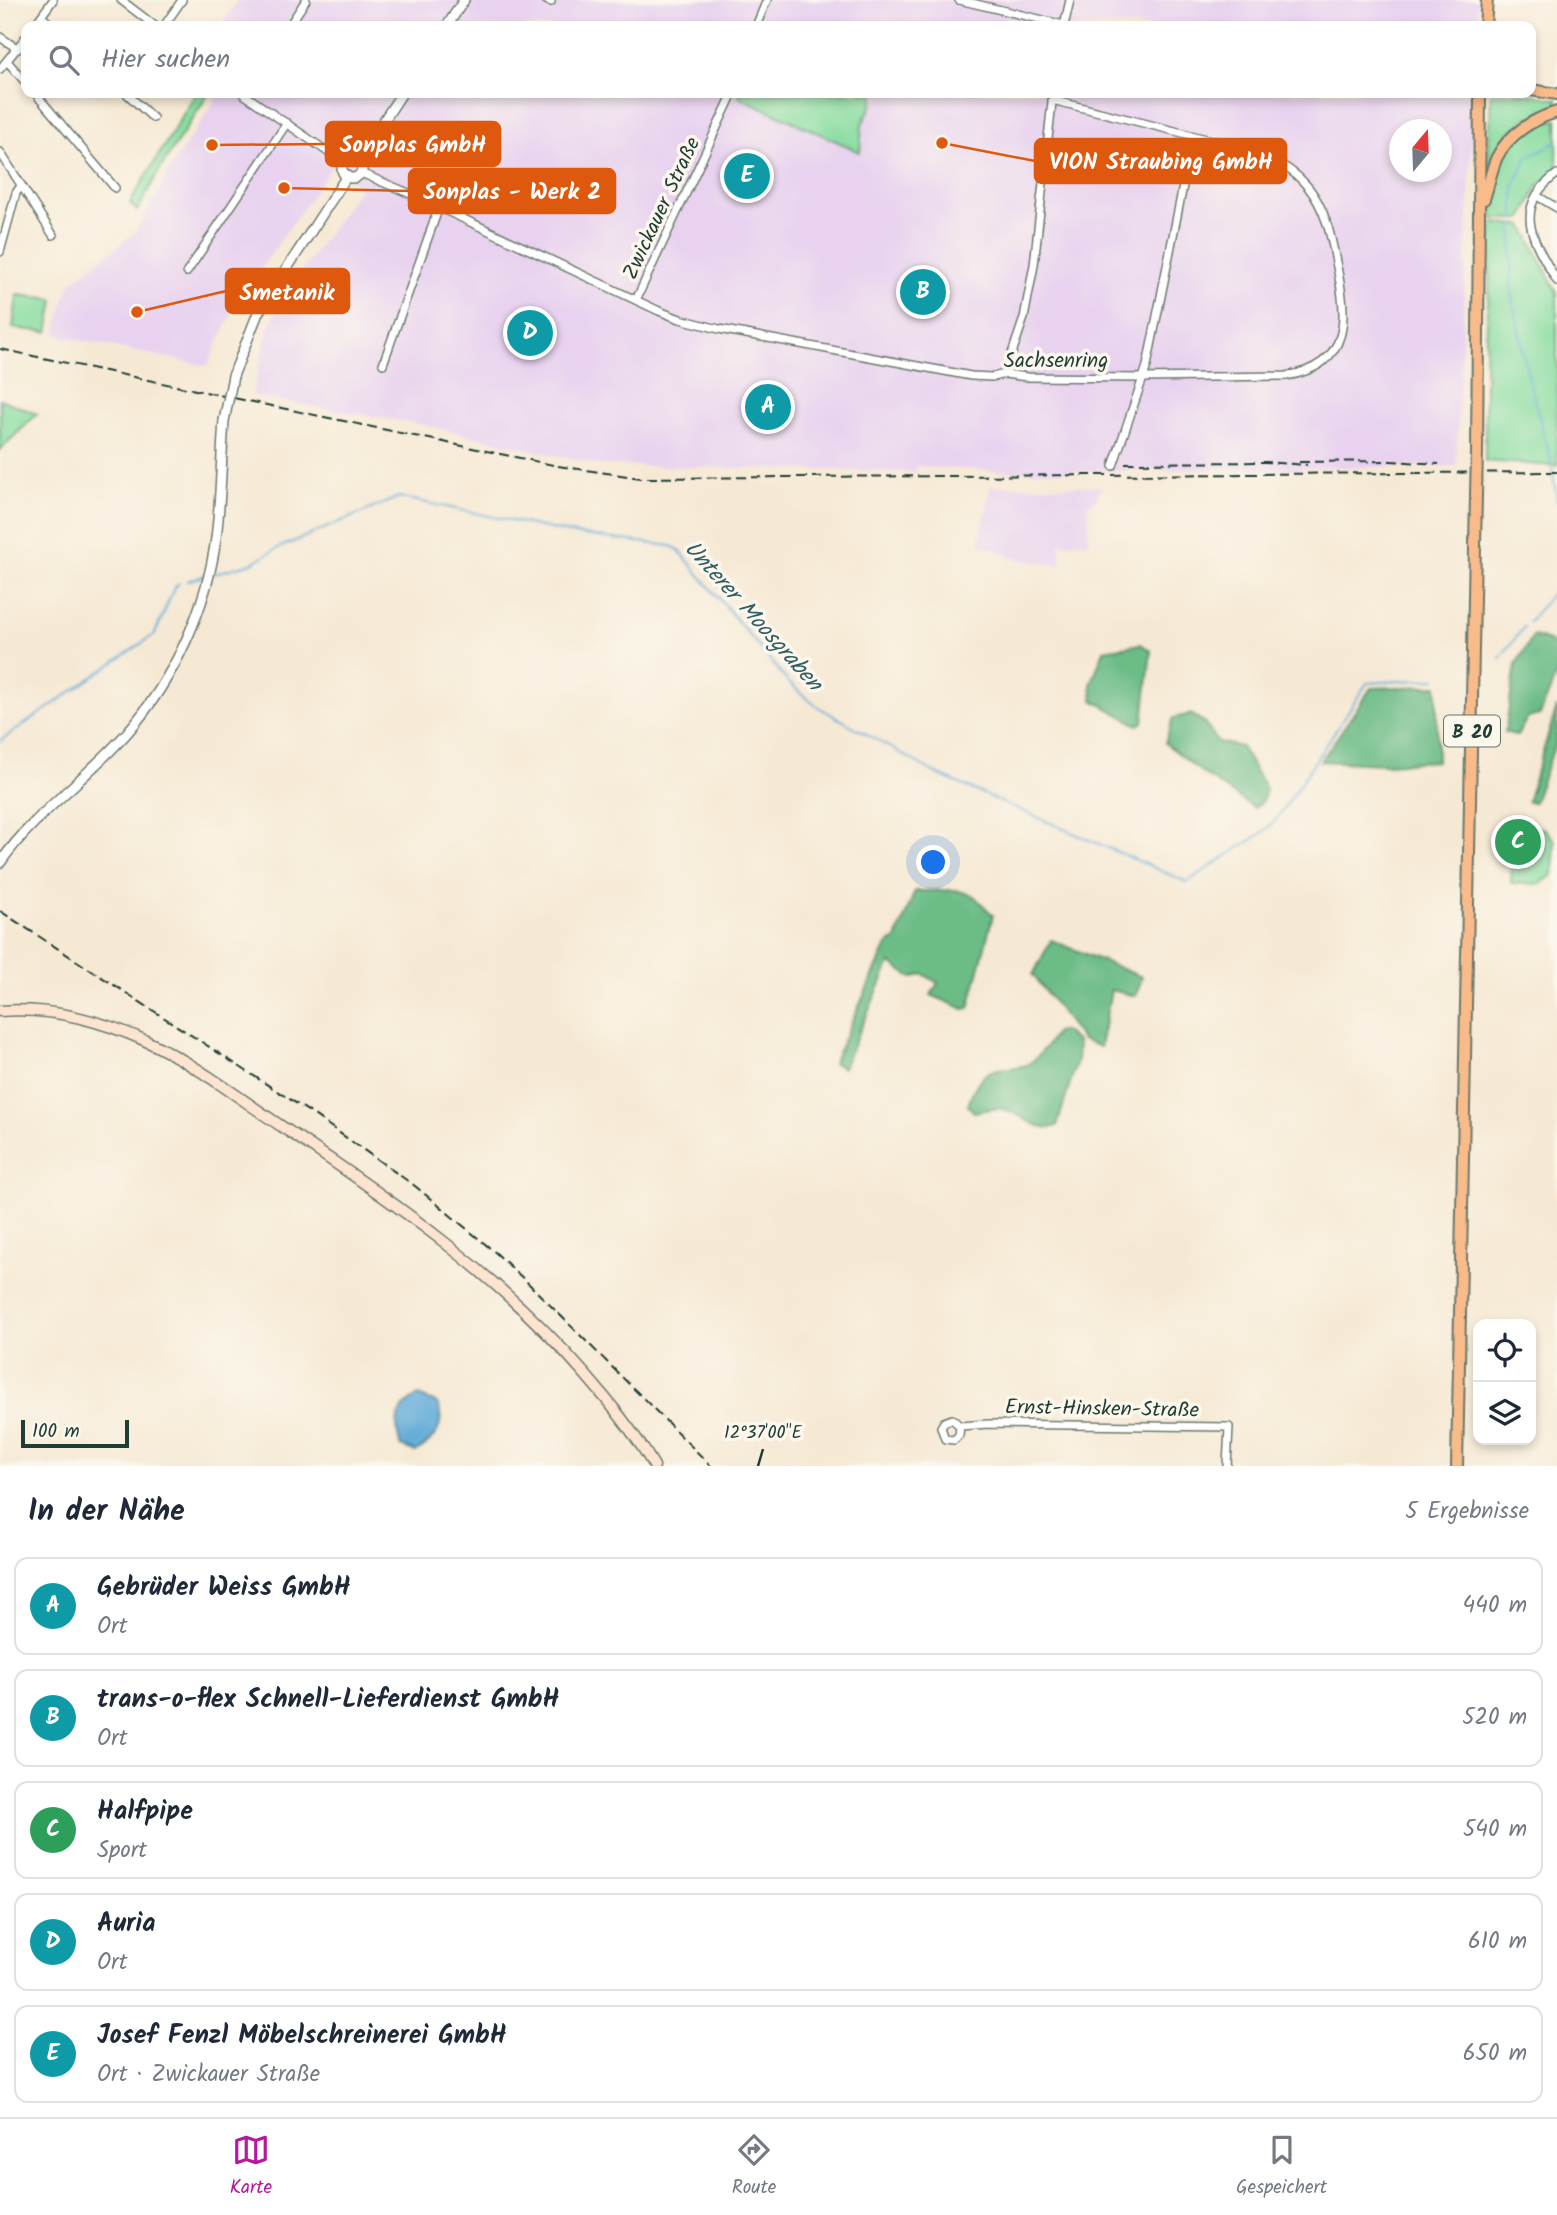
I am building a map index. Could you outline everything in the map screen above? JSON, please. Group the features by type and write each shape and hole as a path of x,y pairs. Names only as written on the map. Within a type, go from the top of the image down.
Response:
{"highway":[{"path":"1487,21 1489,0"},
{"path":"1536,91 1557,94"},
{"name":"B 20","path":"1457,1466 1476,495 1480,98"},
{"path":"1480,208 1498,156 1507,144 1524,126 1557,112"}],"main road":[{"path":"2,1010 69,1015 144,1040 187,1064 362,1180 465,1257 546,1331 600,1391 654,1466"}],"street":[{"path":"38,21 53,0"},
{"path":"121,0 148,21"},
{"path":"167,21 182,0"},
{"path":"292,21 306,0"},
{"path":"450,21 464,0"},
{"path":"758,21 767,0"},
{"path":"959,0 1044,21"},
{"path":"1065,21 1070,0"},
{"path":"42,16 48,21"},
{"path":"0,37 18,49"},
{"path":"0,69 21,44"},
{"path":"7,61 21,77"},
{"path":"39,98 115,188"},
{"path":"131,98 153,118"},
{"path":"251,98 344,163"},
{"path":"358,160 399,98"},
{"name":"Zwickauer Straße","path":"636,300 731,98"},
{"path":"1005,374 1024,318 1034,265 1053,98"},
{"name":"Sachsenring","path":"361,173 636,300 680,319 719,329 971,376 1286,376 1300,374 1327,358 1335,347 1344,323 1343,293 1331,239 1319,203 1293,171 1254,151 1060,98"},
{"path":"187,272 287,123"},
{"path":"1113,466 1147,366 1194,136"},
{"path":"0,152 53,235"},
{"path":"350,159 358,160 362,165 361,173 357,177 347,176 343,170 344,163 350,159"},
{"path":"1557,174 1542,187 1530,211 1530,230 1535,245 1557,281"},
{"path":"0,863 41,816 127,733 153,699 185,642 209,570 219,507 224,421 233,376 258,313 347,176"},
{"path":"0,252 16,193 21,186"},
{"path":"1536,196 1557,208"},
{"path":"383,364 439,207"},
{"name":"Ernst-Hinsken-Straße","path":"960,1426 959,1435 954,1440 945,1438 941,1427 944,1422 952,1419 960,1426 1228,1427 1227,1466"}],"shaded area":[{"path":"238,0 1478,0 1477,21 223,21"},
{"path":"217,98 1474,98 1456,466 1012,472 916,466 916,472 598,465 424,425 252,396 269,326 281,301 360,188 333,165 238,302 207,366 56,335 64,299 72,282 136,232 171,167"},
{"path":"991,486 1101,486 1097,499 1088,505 1089,542 1060,544 1061,566 1017,559 979,543"}],"green space":[{"path":"1536,96 1557,99 1557,106 1532,116 1506,136 1488,170 1491,98 1536,98"},
{"path":"193,98 206,98 160,169 137,211 130,203"},
{"path":"741,98 873,98 862,124 860,152"},
{"path":"1557,119 1557,170 1538,186 1523,217 1493,219 1495,182 1504,155 1523,135"},
{"path":"1493,223 1523,225 1557,293 1557,466 1485,461 1485,359"},
{"path":"17,295 53,299 48,332 13,328"},
{"path":"0,399 37,414 0,450"},
{"path":"1533,636 1549,641 1557,648 1557,672 1540,715 1527,718 1517,736 1505,732 1516,664"},
{"path":"1141,644 1151,651 1143,722 1138,725 1093,700 1091,684 1104,650"},
{"path":"1437,686 1437,761 1385,764 1321,761 1371,688"},
{"path":"1557,707 1557,739 1534,802 1527,802"},
{"path":"1191,714 1204,722 1218,742 1241,747 1266,789 1262,802 1254,808 1165,743 1173,718"},
{"path":"1523,829 1545,829 1555,841 1553,875 1540,884 1511,883 1513,838"},
{"path":"956,890 974,896 993,915 969,1008 964,1009 931,995 938,983 923,974 912,978 890,963 843,1068 833,1063 887,945 896,939 915,891"},
{"path":"1051,940 1142,977 1136,996 1111,990 1100,1047 1082,1040 1033,975"},
{"path":"1064,1031 1078,1043 1077,1060 1057,1126 1042,1127 1003,1109 974,1112 968,1106 975,1088 986,1074 1027,1064 1038,1056 1057,1032"}],"water":[{"path":"418,1396 437,1403 441,1419 434,1437 416,1452 401,1446 397,1423 405,1405"}],"waterway":[{"path":"1514,219 1514,187 1527,157 1557,142"},
{"path":"1513,224 1511,292 1529,381 1550,456 1557,500"},
{"name":"Unterer Moosgraben","path":"212,574 252,563 276,549 399,497 574,534 671,546 679,550 788,682 815,705 939,775 1187,882 1262,833 1276,820 1367,683 1436,679"},
{"name":"Unterer Moosgraben","path":"187,581 206,575"},
{"name":"Unterer Moosgraben","path":"0,741 155,634 174,588 179,583"},
{"path":"1529,622 1557,587"},
{"path":"1500,658 1524,627"}],"railway":[{"path":"0,349 558,466 641,478 1557,472"},
{"path":"1299,462 1391,461 1439,464"},
{"path":"1125,463 1266,462 1307,465"},
{"path":"0,911 314,1115 415,1186 530,1285 711,1466"}],"place":[{"name":"VION Straubing GmbH","path":"942,143"},
{"name":"Sonplas GmbH","path":"212,145"},
{"name":"Josef Fenzl Möbelschreinerei GmbH","path":"747,176"},
{"name":"Sonplas - Werk 2","path":"284,188"},
{"name":"trans-o-flex Schnell-Lieferdienst GmbH","path":"923,292"},
{"name":"Smetanik","path":"137,312"},
{"name":"Auria","path":"530,333"},
{"name":"Gebrüder Weiss GmbH","path":"768,407"},
{"name":"Halfpipe","path":"1518,842"}]}
